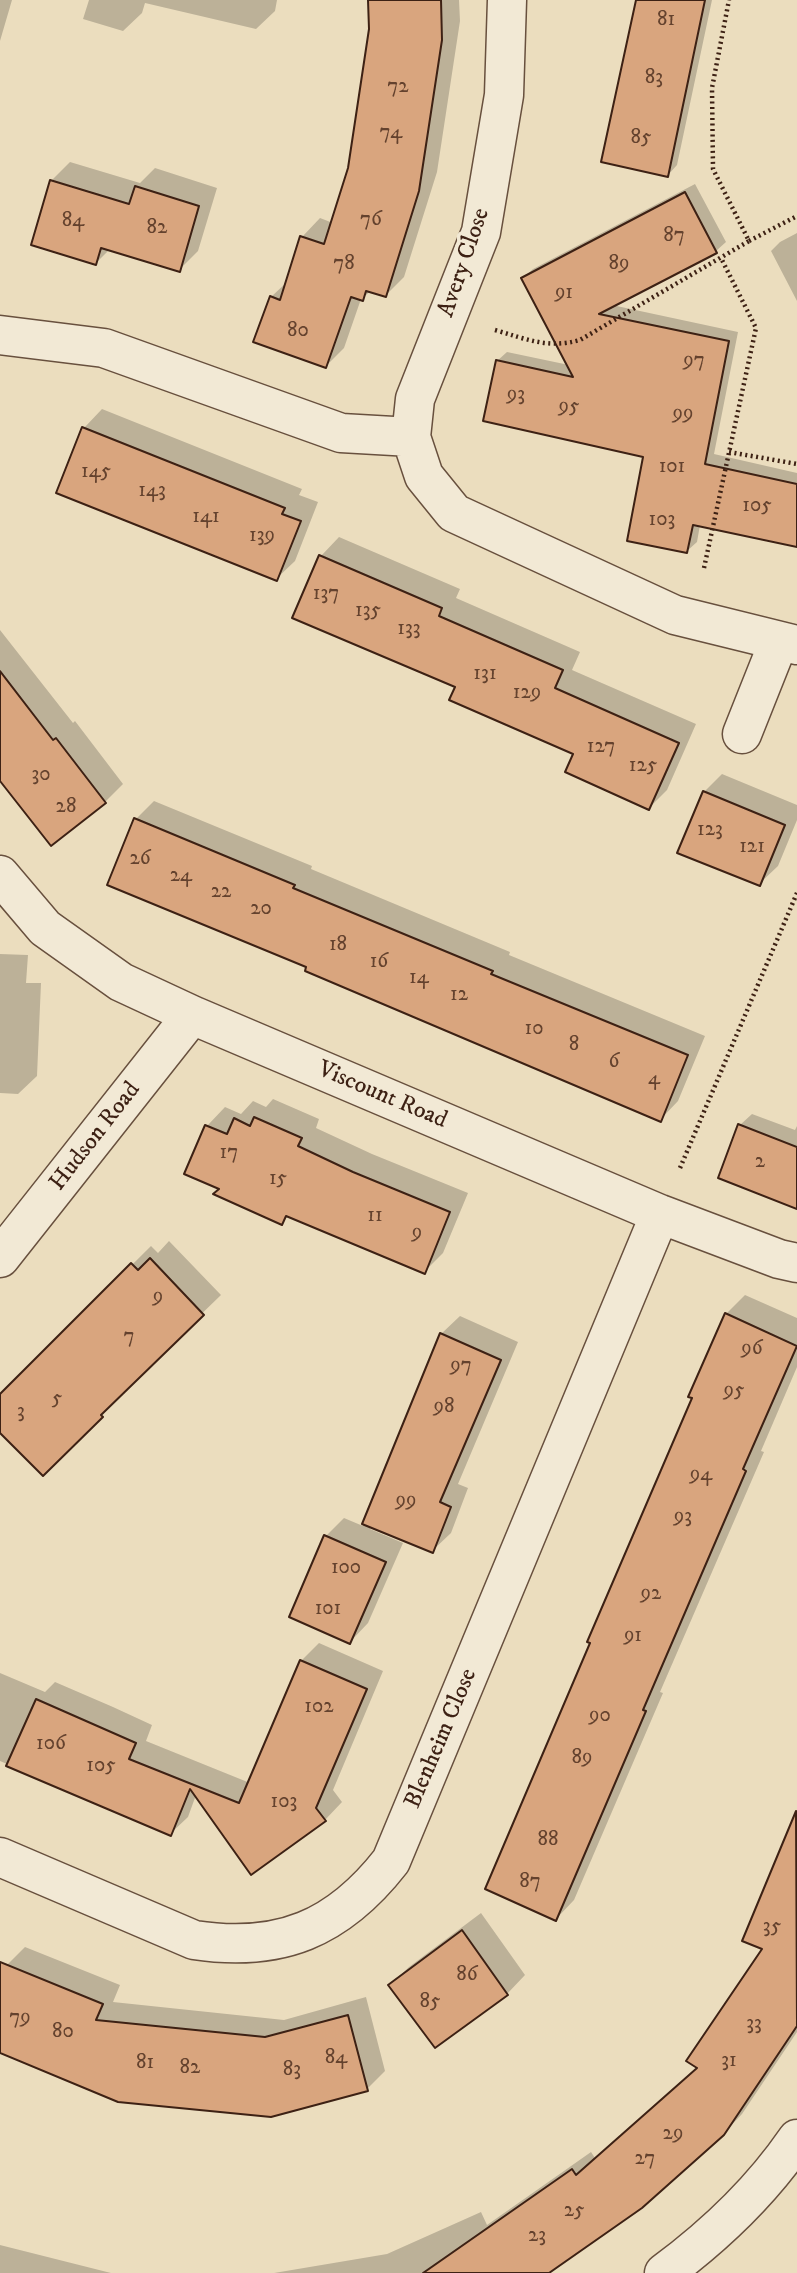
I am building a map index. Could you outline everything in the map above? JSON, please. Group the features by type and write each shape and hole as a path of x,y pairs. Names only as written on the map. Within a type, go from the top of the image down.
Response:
{"street":[{"name":"Avery Close","path":"507,0 504,95 481,232 415,399 411,437 424,476 454,513 675,615 788,643 742,734"},
{"path":"0,335 104,348 341,433 411,437"},
{"name":"Viscount Road","path":"0,876 45,928 121,982 192,1016 660,1214 779,1259 797,1263"},
{"name":"Hudson Road","path":"0,1258 192,1016"},
{"name":"Blenheim Close","path":"0,1857 194,1940 226,1945 257,1944 317,1927 370,1888 391,1861 660,1214"},
{"path":"664,2273 694,2251 775,2171 797,2139"}],"path":[{"path":"729,0 712,88 713,169 748,241"},
{"path":"495,330 544,344 561,345 580,340 748,241 797,216"},
{"path":"704,568 757,328 721,258"},
{"path":"729,452 797,464"},
{"path":"660,1214 797,893"}],"building":[{"path":"368,0 441,0 442,40 419,191 386,297 366,291 363,301 351,297 326,368 253,342 270,296 280,300 300,236 324,244 348,168 369,29"},
{"path":"636,0 705,0 668,177 601,162"},
{"path":"50,180 129,204 135,186 199,206 180,272 101,248 96,265 31,245"},
{"path":"685,192 717,253 599,314 729,341 705,464 797,484 797,547 693,525 687,553 627,541 643,457 483,421 496,360 573,377 521,278"},
{"path":"82,427 285,508 282,514 301,521 277,581 56,493"},
{"path":"319,555 442,608 439,616 563,670 555,688 679,743 649,810 565,772 573,754 449,700 455,687 292,618"},
{"path":"0,671 106,803 51,846 0,781"},
{"path":"703,791 785,825 760,886 677,853"},
{"path":"134,818 493,971 491,974 688,1055 661,1122 305,971 306,967 107,885"},
{"path":"254,1117 302,1138 298,1146 450,1212 425,1274 286,1216 282,1225 213,1194 219,1189 184,1174 205,1125 227,1134 234,1118 250,1126"},
{"path":"738,1124 797,1147 797,1209 718,1178"},
{"path":"150,1258 204,1315 101,1415 103,1417 43,1476 0,1433 0,1394 131,1263 138,1270"},
{"path":"725,1313 797,1346 743,1469 746,1471 556,1921 485,1889 590,1643 587,1642 692,1398 688,1397"},
{"path":"440,1333 501,1360 440,1502 451,1507 433,1553 362,1524"},
{"path":"324,1535 386,1562 350,1644 289,1617"},
{"path":"300,1660 367,1689 316,1808 326,1821 251,1875 190,1789 171,1836 6,1766 36,1699 136,1743 129,1759 239,1803"},
{"path":"796,1811 797,2026 724,2135 642,2208 549,2273 423,2273 572,2169 576,2175 697,2068 686,2061 762,1949 742,1941"},
{"path":"462,1930 508,1995 435,2048 388,1985"},
{"path":"0,1962 103,2004 96,2020 265,2037 348,2015 368,2091 271,2117 118,2102 0,2053"}]}
